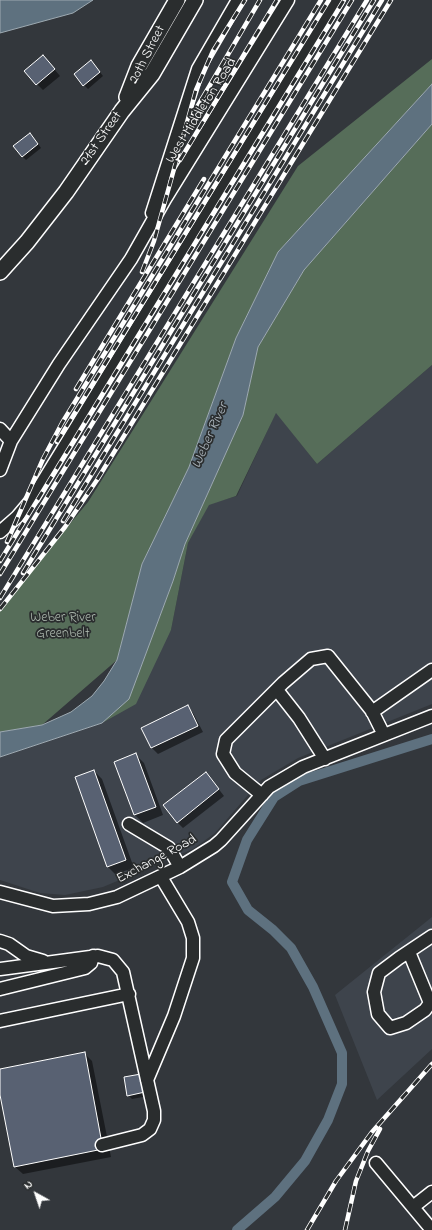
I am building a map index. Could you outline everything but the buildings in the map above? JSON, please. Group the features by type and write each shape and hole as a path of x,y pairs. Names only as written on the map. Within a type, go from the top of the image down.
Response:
{"main road":[{"name":"20th Street","path":"122,111 139,66 177,0"},
{"name":"21st Street","path":"0,272 27,242 66,192 122,111 152,74 195,0"}],"street":[{"name":"West Middleton Road","path":"144,239 193,81 204,56 238,0"},
{"name":"West Middleton Road","path":"0,470 11,441 59,364 144,239 165,199 288,0"},
{"path":"0,532 17,517 34,498 338,0"},
{"path":"0,429 11,441"},
{"path":"262,795 235,773 223,754 226,740 311,659 328,656 372,712 384,735"},
{"path":"372,712 432,670"},
{"path":"277,690 299,718 325,759"},
{"name":"Exchange Road","path":"0,893 53,906 89,904 116,897 180,867 221,840 269,787 303,767 432,716"},
{"path":"129,824 169,848 180,867"},
{"path":"147,1080 176,1010 193,958 193,938 188,922 161,877"},
{"path":"409,952 430,1003 425,1010 406,1023 390,1028 378,1014 374,992 379,973 409,952 432,936"},
{"path":"0,941 9,944 33,959 50,962"},
{"path":"0,969 93,956 108,958 117,964 125,976 154,1116 150,1129 137,1137 102,1144"},
{"path":"0,989 85,968 91,963 93,956"},
{"path":"0,1021 128,994"},
{"path":"376,1163 432,1230"},
{"path":"413,1208 432,1192"}],"shaded area":[{"path":"432,365 432,704 298,758 261,780 215,833 193,849 103,887 65,895 40,893 0,880 0,757 102,723 171,630 188,543 209,504 237,496 276,412 317,464"},
{"path":"432,917 432,1049 377,1100 335,995"}],"green space":[{"name":"Weber River Greenbelt","path":"432,59 432,84 278,252 236,338 189,467 142,564 117,660 42,725 0,732 0,608 88,502 298,166"},
{"path":"432,124 432,365 317,464 276,413 236,496 209,505 188,543 171,630 136,704 102,723 129,698 173,581 185,544 243,415 258,347 304,270"}],"water":[{"path":"0,0 93,0 73,13 0,33"},
{"name":"Weber River","path":"432,84 432,124 304,270 258,347 243,415 185,544 173,581 129,699 102,723 0,757 0,732 42,725 71,712 92,696 104,681 117,660 142,564 189,467 236,338 278,252"}],"waterway":[{"path":"237,1230 275,1197 305,1161 328,1120 342,1084 342,1053 313,987 291,948 273,930 248,910 232,882 247,840 274,797 299,781 432,739"}],"railway":[{"path":"142,272 154,241 196,90 213,51 245,0"},
{"path":"193,114 260,0"},
{"path":"180,160 277,0"},
{"path":"7,542 43,459 62,423 321,0"},
{"path":"57,442 329,0"},
{"path":"0,561 344,0"},
{"path":"0,574 352,0"},
{"path":"0,598 367,0"},
{"path":"23,573 374,0"},
{"path":"63,521 382,0"},
{"path":"0,609 65,527 97,480 391,0"},
{"path":"76,389 204,179"},
{"path":"307,1230 336,1181 372,1132 432,1064"},
{"path":"345,1230 356,1181 368,1151 380,1129"}]}
